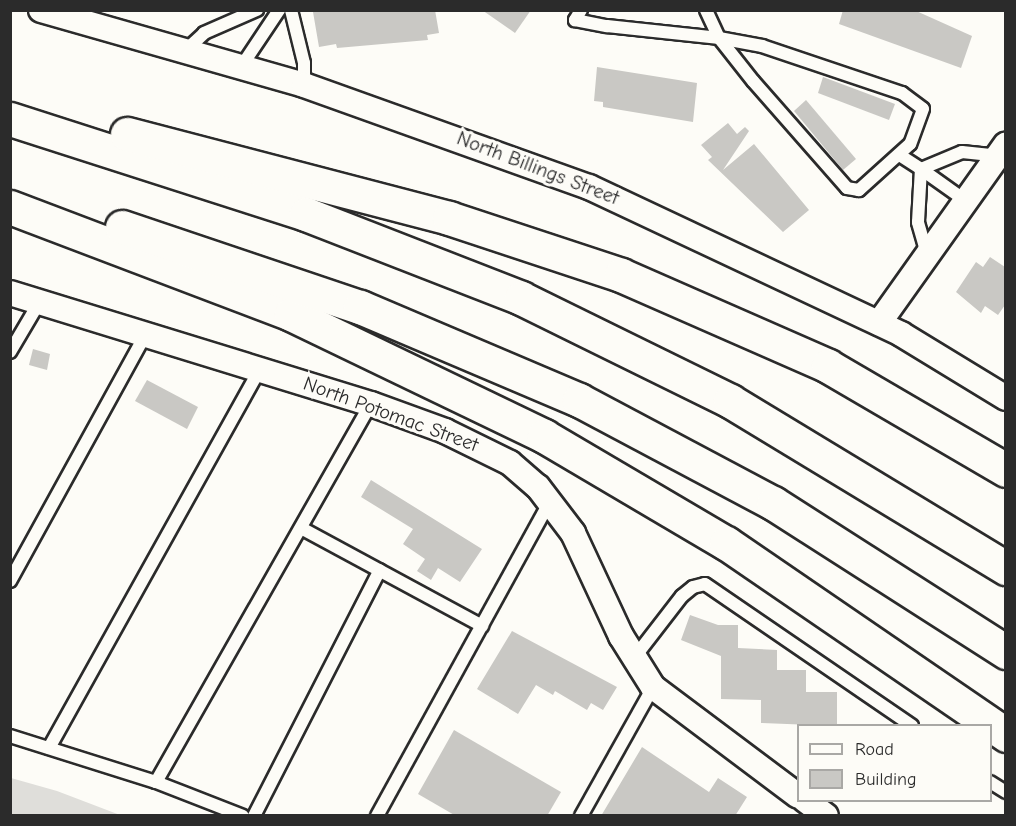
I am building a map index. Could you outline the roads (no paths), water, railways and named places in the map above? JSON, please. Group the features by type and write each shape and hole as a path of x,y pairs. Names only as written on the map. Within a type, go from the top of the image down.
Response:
{"highway":[{"path":"10,108 360,193 592,264 682,298 828,366 1005,470"},
{"path":"10,119 306,214 521,298 730,401 1005,568"},
{"path":"10,197 273,275 520,373 773,503 1005,652"},
{"path":"10,207 291,314 544,436 732,547 989,724"},
{"path":"992,726 1005,735"}],"street":[{"name":"North Billings Street","path":"41,10 304,85 589,187 879,323 1005,398"},
{"path":"879,323 1002,150"},
{"name":"North Potomac Street","path":"10,293 261,367 371,404 496,454 521,471 550,501 578,543 633,659 652,687 797,795"},
{"path":"806,802 826,816"}],"lane":[{"path":"185,51 204,33 257,10"},
{"path":"241,67 279,10"},
{"path":"291,10 304,63 304,85"},
{"path":"581,10 575,20 719,39 779,51 916,100 923,109 901,156 859,190 847,188 719,39 706,10"},
{"path":"921,169 962,152 1002,150"},
{"path":"901,156 966,201"},
{"path":"921,169 918,222 928,255"},
{"path":"10,352 40,301"},
{"path":"10,580 147,332"},
{"path":"49,748 261,367"},
{"path":"156,782 371,404"},
{"path":"378,816 550,501"},
{"path":"301,528 482,626"},
{"path":"254,816 380,570"},
{"path":"633,659 681,596 693,586 705,584 909,724"},
{"path":"581,816 652,687"},
{"path":"10,736 156,782 243,816"},
{"path":"992,783 1005,792"}]}
